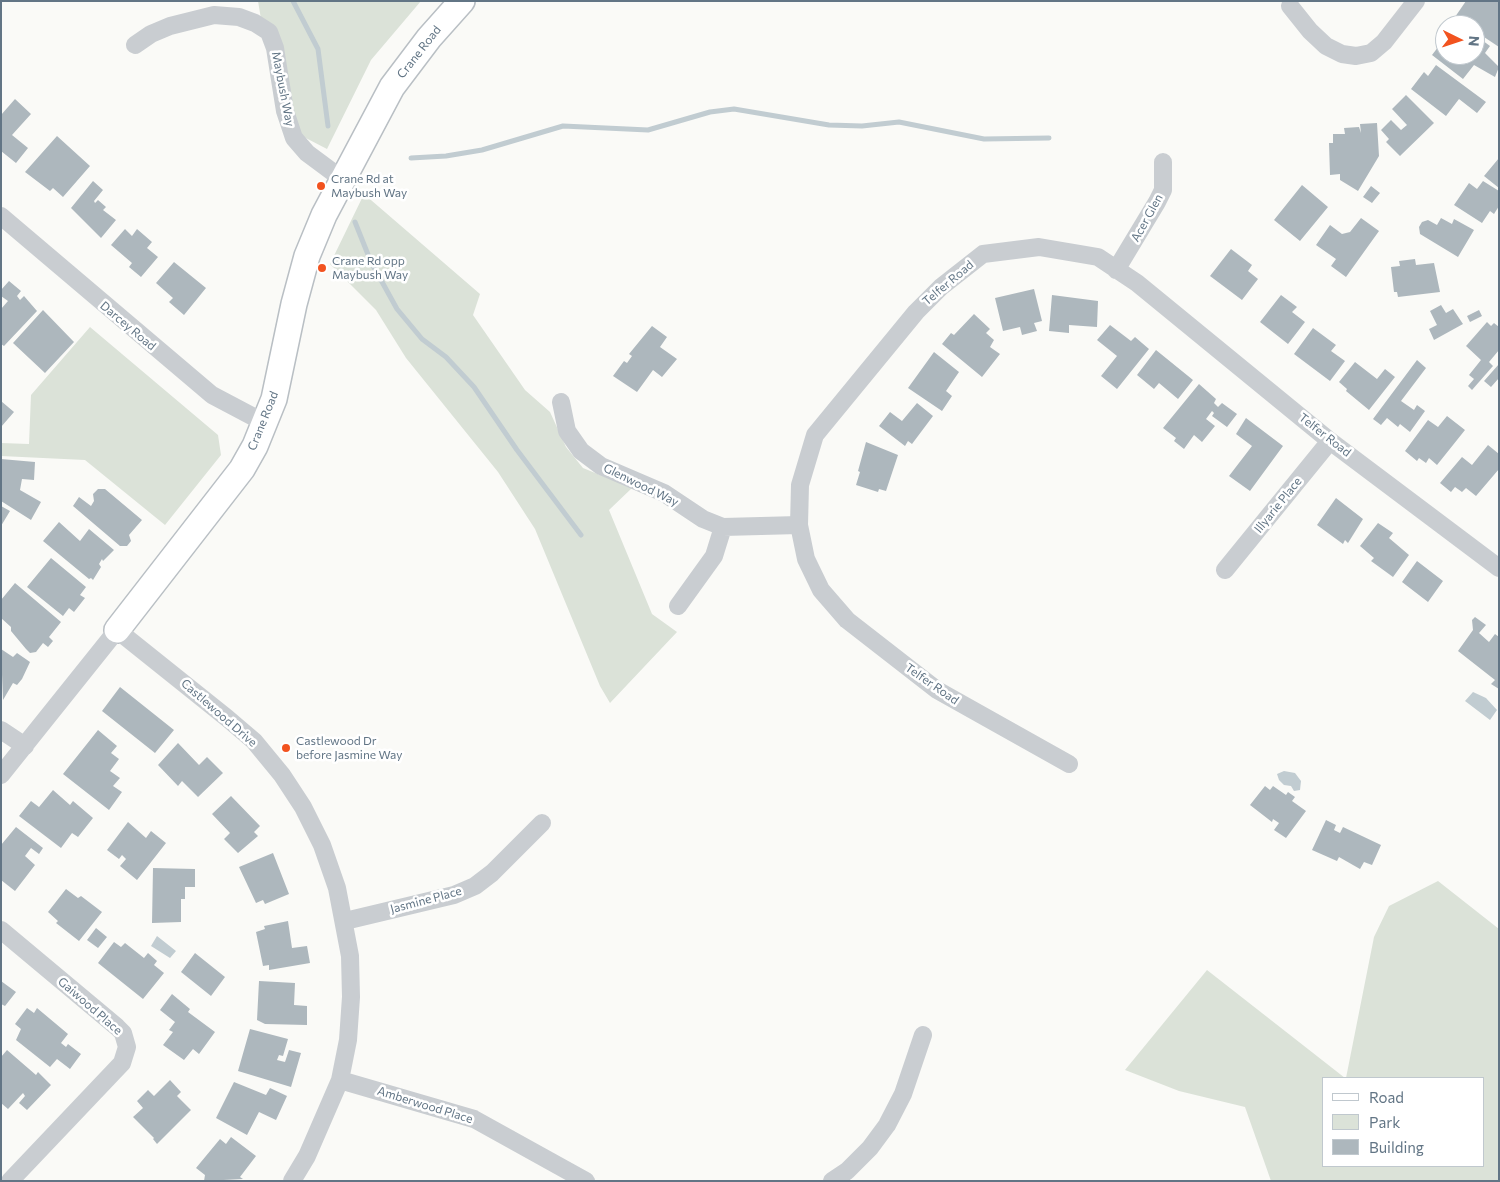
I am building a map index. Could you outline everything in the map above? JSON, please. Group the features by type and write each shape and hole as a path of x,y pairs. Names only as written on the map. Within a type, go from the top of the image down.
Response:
{"street":[{"name":"Crane Road","path":"1,775 242,469 255,446 274,399 294,304 307,256 342,179 392,87 429,38 462,1"},
{"path":"1290,6 1310,31 1326,46 1342,54 1356,56 1371,53 1384,42 1416,1"},
{"name":"Maybush Way","path":"135,46 151,34 170,26 214,15 239,17 255,23 269,32 275,48 285,111 294,138 307,153 342,179"},
{"name":"Acer Glen","path":"1116,270 1163,190 1164,162"},
{"name":"Darcey Road","path":"1,216 212,395 265,423"},
{"name":"Telfer Road","path":"1068,764 937,690 847,620 821,590 806,559 799,525 800,485 815,436 916,312 940,287 983,254 1040,248 1098,257 1242,367 1330,441 1499,568"},
{"name":"Glenwood Way","path":"561,402 567,431 581,451 601,466 664,493 704,519 723,527 799,525"},
{"name":"Illyarie Place","path":"1225,570 1330,441"},
{"path":"678,606 714,556 723,527"},
{"name":"Castlewood Drive","path":"117,630 228,718 254,741 282,775 303,807 322,846 337,888 345,921 350,956 351,997 348,1040 340,1080 308,1156 292,1181"},
{"path":"1,730 25,746"},
{"name":"Jasmine Place","path":"345,921 454,895 475,886 492,873 542,823"},
{"name":"Gaiwood Place","path":"1,930 117,1027 123,1033 127,1047 122,1063 10,1181"},
{"path":"832,1181 847,1171 870,1148 887,1125 903,1094 923,1035"},
{"name":"Amberwood Place","path":"340,1080 474,1119 586,1181"}],"green space":[{"path":"258,1 421,1 371,60 327,149 300,135 261,19"},
{"path":"364,194 480,294 473,315 525,390 550,412 566,447 583,468 632,488 609,510 652,614 677,632 610,703 600,686 535,529 498,472 406,358 376,310 330,264"},
{"path":"90,327 218,435 221,455 165,525 85,460 1,456 1,443 29,444 31,395"},
{"path":"1438,881 1499,929 1499,1181 1271,1181 1245,1107 1179,1091 1125,1070 1207,970 1344,1077 1322,1077 1322,1167 1485,1167 1485,1077 1346,1077 1374,937 1389,906"}],"shaded area":[{"path":"1473,692 1486,698 1497,710 1490,720 1465,701"},
{"path":"1284,771 1295,773 1301,781 1300,790 1294,791 1291,786 1284,785 1279,780 1277,774"},
{"path":"157,936 176,951 170,958 151,946"}],"building":[{"path":"1466,1 1499,1 1499,47 1485,38 1485,15 1456,15"},
{"path":"1485,42 1490,46 1485,53"},
{"path":"1485,53 1499,67 1495,77 1474,65 1485,65"},
{"path":"1436,65 1486,102 1477,113 1459,99 1446,116 1411,89 1424,72 1428,76"},
{"path":"1445,65 1474,65 1463,79"},
{"path":"1406,95 1434,123 1400,156 1386,142 1389,139 1381,130 1391,120 1401,130 1407,125 1392,109"},
{"path":"15,99 31,114 12,135 28,148 16,163 1,151 1,115"},
{"path":"1377,123 1379,156 1358,191 1340,180 1340,174 1330,175 1329,143 1333,143 1333,134 1345,134 1344,128 1359,127 1361,133 1360,124"},
{"path":"57,136 90,166 63,197 53,188 50,191 25,172"},
{"path":"1499,158 1499,188 1484,176"},
{"path":"93,181 103,190 94,201 95,203 98,200 106,207 103,210 116,220 101,238 71,208"},
{"path":"1483,181 1499,191 1499,206 1494,214 1490,211 1482,223 1454,205 1469,183 1477,189"},
{"path":"1302,185 1328,207 1300,241 1274,220"},
{"path":"1371,186 1380,193 1372,203 1363,197"},
{"path":"1361,218 1379,231 1346,277 1331,266 1336,259 1316,245 1330,225 1342,234 1350,232"},
{"path":"1441,218 1452,224 1454,219 1474,230 1458,257 1420,234 1419,227 1422,222 1428,220 1437,225"},
{"path":"125,229 132,236 137,229 152,242 147,248 158,257 141,277 129,267 132,263 111,245"},
{"path":"1231,249 1252,265 1248,271 1258,279 1242,300 1210,276"},
{"path":"1415,259 1416,265 1434,263 1440,292 1398,297 1397,292 1394,292 1391,267 1400,266 1399,261"},
{"path":"174,262 206,288 184,315 169,302 173,298 156,283"},
{"path":"9,281 21,291 17,296 20,300 24,296 37,311 4,346 1,344 1,309 8,301 1,296 1,290"},
{"path":"1034,289 1042,321 1034,323 1037,331 1022,335 1020,327 1003,331 995,298"},
{"path":"1052,295 1098,301 1097,327 1069,325 1069,333 1049,331"},
{"path":"1281,295 1297,307 1292,312 1305,322 1288,344 1260,322"},
{"path":"1441,305 1446,313 1453,309 1463,324 1434,340 1429,329 1437,325 1430,311"},
{"path":"43,310 74,342 45,373 13,343"},
{"path":"1479,310 1482,316 1470,322 1467,316"},
{"path":"974,314 990,329 986,333 994,340 990,347 1000,354 982,377 942,344 951,333 954,335"},
{"path":"1487,322 1491,326 1494,323 1499,327 1499,350 1489,362 1493,366 1472,390 1468,386 1474,379 1469,375 1481,360 1466,346"},
{"path":"1110,325 1131,341 1135,337 1149,349 1117,389 1101,376 1117,356 1097,340"},
{"path":"652,326 667,337 660,347 677,359 662,377 653,370 637,392 613,376 624,361 627,363 632,356 629,354"},
{"path":"1313,328 1336,345 1331,351 1345,361 1330,381 1294,354"},
{"path":"1156,350 1193,380 1178,399 1159,383 1154,389 1137,375"},
{"path":"934,352 959,372 946,391 952,396 942,411 908,388"},
{"path":"1417,360 1426,368 1401,401 1414,410 1417,405 1425,411 1410,432 1400,424 1398,427 1387,418 1381,425 1373,419"},
{"path":"1355,362 1377,379 1385,369 1395,377 1369,410 1346,391 1347,389 1339,382"},
{"path":"1499,364 1499,378 1491,387 1484,381"},
{"path":"1199,384 1216,399 1214,403 1218,407 1222,403 1237,414 1227,427 1212,416 1214,413 1212,411 1206,419 1215,426 1202,442 1194,435 1184,449 1174,441 1176,438 1163,428"},
{"path":"1,401 14,412 1,427"},
{"path":"917,403 933,416 912,444 908,441 905,446 879,426 890,412 902,421"},
{"path":"1447,416 1465,430 1437,465 1429,458 1426,463 1419,458 1417,461 1405,451 1428,420 1438,427"},
{"path":"1246,418 1283,446 1250,491 1229,476 1252,446 1236,434"},
{"path":"866,442 898,455 886,491 879,489 878,492 856,485"},
{"path":"1488,445 1499,454 1499,469 1476,496 1466,488 1462,492 1455,487 1451,492 1440,483 1462,457 1472,465"},
{"path":"1,459 35,462 34,480 22,479 20,490 41,502 31,520 1,501"},
{"path":"98,489 105,489 142,520 129,535 131,541 127,546 120,546 73,506 79,497 91,506 94,501 93,494"},
{"path":"1336,498 1363,519 1348,543 1345,540 1343,544 1317,525"},
{"path":"1,506 10,511 1,526"},
{"path":"59,522 80,541 89,529 114,550 103,561 102,559 99,564 101,567 93,580 89,579 43,541"},
{"path":"1378,523 1393,533 1389,538 1409,555 1393,577 1371,561 1374,558 1360,546"},
{"path":"51,558 86,587 80,595 85,598 74,612 69,608 63,616 27,587"},
{"path":"1417,561 1443,581 1428,602 1402,582"},
{"path":"15,583 61,622 49,637 53,641 48,647 43,643 36,652 30,653 11,631 11,627 1,618 1,600"},
{"path":"1475,617 1486,625 1479,633 1489,642 1495,634 1499,637 1499,689 1491,684 1495,680 1458,651 1473,630 1472,620"},
{"path":"1,649 13,657 17,653 30,662 22,679 17,685 13,683 3,700"},
{"path":"120,687 174,730 155,753 102,711"},
{"path":"98,730 117,746 111,753 119,759 110,771 120,778 113,786 122,792 109,810 63,774"},
{"path":"178,743 199,765 207,757 223,773 198,797 182,781 178,786 158,765"},
{"path":"1265,786 1270,790 1273,786 1286,795 1288,792 1295,797 1292,801 1306,811 1286,838 1274,830 1279,823 1273,819 1272,822 1250,805"},
{"path":"53,790 70,805 73,801 93,818 78,837 72,833 61,848 19,816 31,801 39,807"},
{"path":"231,796 260,826 254,832 258,836 238,853 224,839 230,833 212,814"},
{"path":"1326,820 1336,825 1334,830 1340,833 1343,827 1381,845 1372,865 1364,862 1360,869 1339,857 1337,861 1312,850"},
{"path":"128,822 146,838 151,831 166,843 137,880 120,866 126,859 122,855 119,859 107,850"},
{"path":"16,827 43,848 39,854 31,848 25,856 35,865 15,891 1,880 1,845"},
{"path":"273,853 289,894 265,904 263,900 256,903 239,867"},
{"path":"153,868 195,869 195,887 185,887 185,899 181,899 181,922 152,923"},
{"path":"66,889 78,898 81,896 102,912 79,941 56,923 58,921 48,912"},
{"path":"288,921 292,948 307,946 310,963 269,970 269,965 263,966 256,932 265,929 264,926"},
{"path":"96,928 107,937 98,948 87,940"},
{"path":"114,942 121,947 125,943 144,958 148,953 157,961 154,965 164,973 143,999 98,963"},
{"path":"195,953 225,977 211,996 181,972"},
{"path":"1,981 16,992 5,1006 1,1004"},
{"path":"259,981 295,983 294,1005 307,1006 307,1025 265,1024 257,1020"},
{"path":"172,994 190,1009 188,1012 215,1032 199,1054 193,1049 184,1060 163,1045 173,1032 169,1030 175,1022 160,1010"},
{"path":"27,1008 34,1013 37,1008 68,1034 61,1043 66,1047 68,1044 81,1054 70,1069 57,1059 50,1067 16,1040 21,1029 15,1024"},
{"path":"250,1029 288,1039 283,1056 279,1055 277,1060 285,1062 289,1050 301,1053 291,1087 238,1071"},
{"path":"7,1050 36,1075 38,1072 51,1085 27,1110 19,1103 25,1096 23,1093 8,1109 1,1103 1,1057"},
{"path":"170,1080 181,1092 177,1096 191,1110 157,1144 154,1138 133,1117 143,1108 137,1101 148,1090 154,1096"},
{"path":"234,1082 266,1095 270,1088 287,1096 276,1120 259,1112 247,1135 216,1118"},
{"path":"231,1137 256,1156 240,1177 243,1179 204,1181 205,1175 196,1168 220,1139 226,1144"}],"waterway":[{"path":"293,1 318,49 328,126"},
{"path":"411,158 446,156 482,150 563,126 648,130 710,112 734,109 829,125 862,126 899,122 984,139 1049,138"},
{"path":"355,222 371,262 397,309 422,339 446,357 474,387 517,450 581,535"}],"place":[{"name":"Crane Rd at Maybush Way","path":"321,186"},
{"name":"Crane Rd opp Maybush Way","path":"322,268"},
{"name":"Castlewood Dr before Jasmine Way","path":"286,748"}]}
